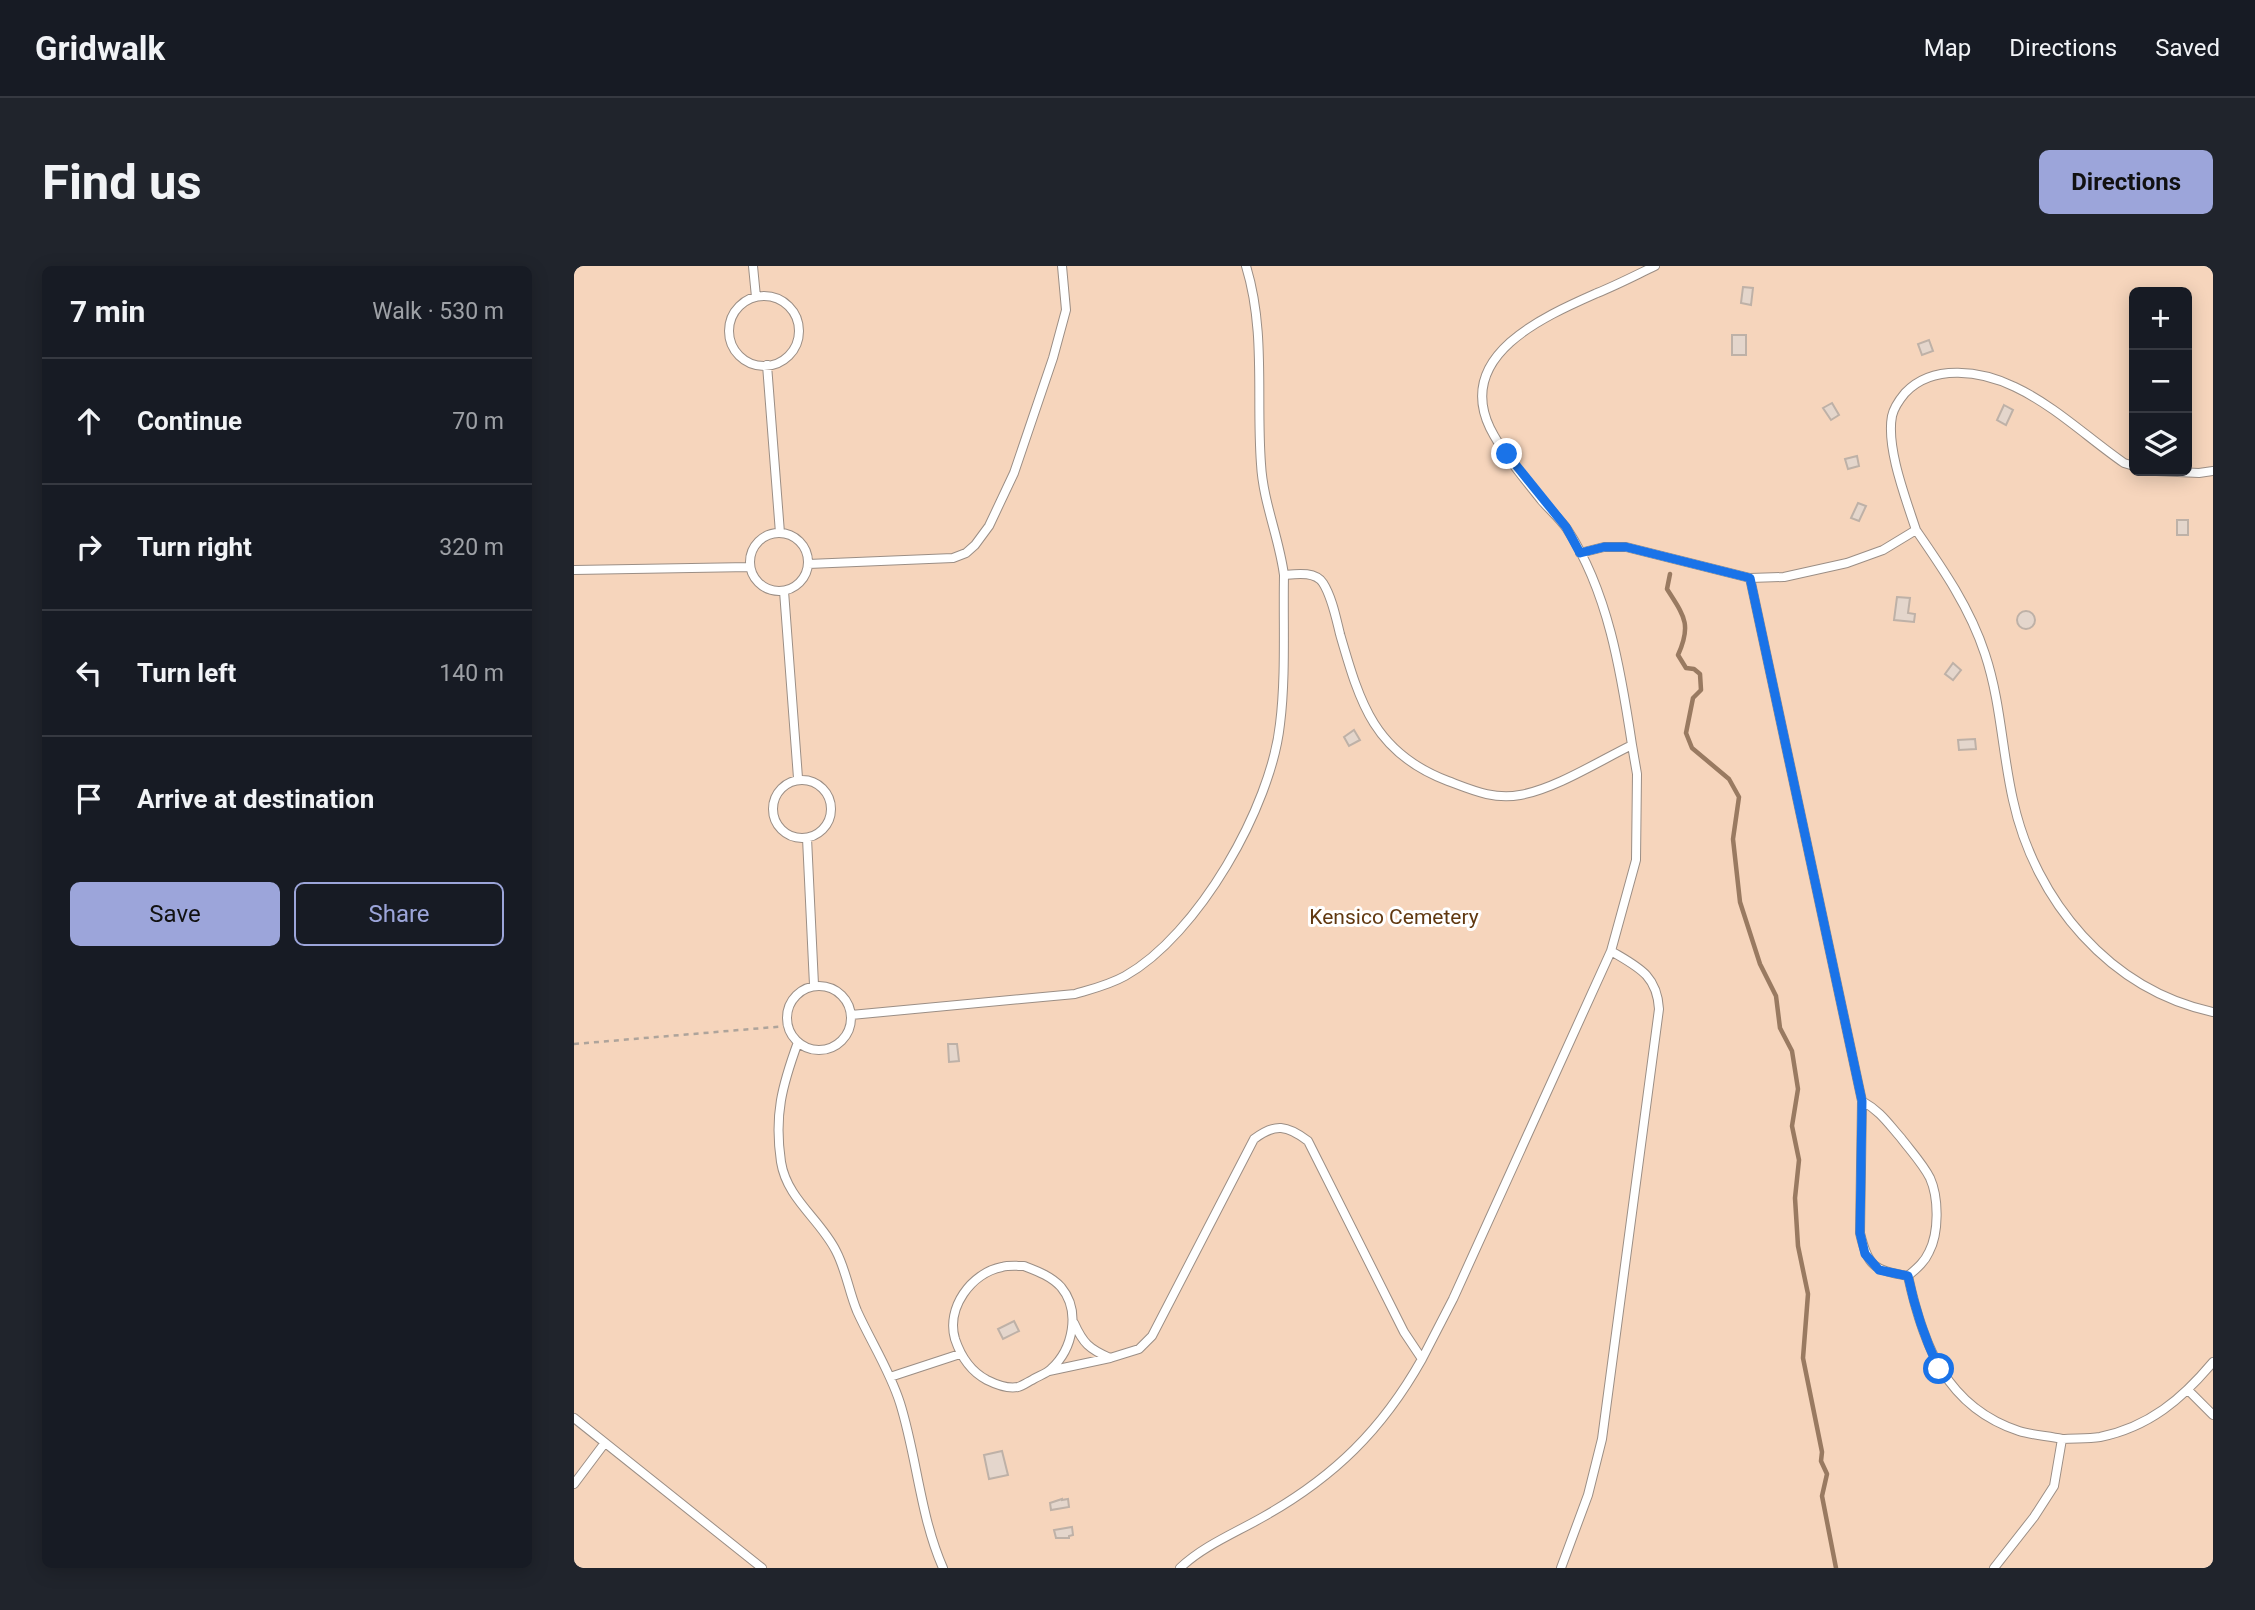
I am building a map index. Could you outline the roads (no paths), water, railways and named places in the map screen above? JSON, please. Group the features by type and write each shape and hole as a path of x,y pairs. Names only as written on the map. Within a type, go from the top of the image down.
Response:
{"lane":[{"path":"753,266 756,297"},
{"path":"808,564 954,558 975,545 989,526 1014,473 1053,358 1066,310 1062,266"},
{"path":"851,1015 1075,994 1101,987 1126,975 1166,943 1222,874 1259,803 1272,767 1280,724 1284,575 1261,466 1258,326 1246,266"},
{"path":"1180,1568 1213,1544 1318,1483 1344,1460 1394,1406 1422,1359 1452,1299 1611,951 1636,860 1637,774 1626,702 1604,612 1593,580 1566,527 1507,454 1490,428 1483,409 1481,390 1486,373 1516,336 1538,321 1655,266"},
{"path":"756,297 780,300 797,319 798,342 792,353 776,364 759,366 748,362 738,355 731,342 729,330 735,312 756,297"},
{"path":"767,365 780,533"},
{"path":"2129,464 2037,399 1993,377 1974,373 1938,375 1924,379 1900,399 1892,415 1896,460 1916,530 1972,618 1981,643 1996,691 2013,802 2039,876 2080,934 2102,957 2169,997 2213,1012"},
{"path":"2192,473 2213,471"},
{"path":"1580,553 1604,547 1626,547 1750,578 1784,577 1847,563 1883,550 1916,530"},
{"path":"780,533 801,543 808,564 798,584 784,591 765,588 757,582 750,568 750,557 753,548 761,539 780,533"},
{"path":"574,570 750,568"},
{"path":"1284,575 1311,575 1322,582 1333,608 1353,681 1373,724 1394,748 1432,774 1489,795 1522,795 1540,790 1632,745"},
{"path":"1750,578 1862,1101 1860,1233 1865,1254 1879,1270 1908,1276"},
{"path":"784,591 798,778"},
{"path":"798,778 817,783 825,789 830,798 831,813 828,823 821,831 807,838 789,835 780,829 773,814 776,794 784,785 798,778"},
{"path":"807,838 814,985"},
{"path":"1561,1568 1584,1507 1602,1439 1659,1009 1655,985 1647,975 1611,951"},
{"path":"814,985 823,985 838,991 846,999 851,1015 847,1035 831,1048 820,1050 808,1048 798,1042 788,1026 786,1015 790,1002 797,993 814,985"},
{"path":"798,1042 785,1079 778,1112 782,1164 788,1186 824,1230 837,1252 856,1309 890,1377 900,1402 925,1510 943,1568"},
{"path":"1862,1101 1876,1109 1930,1178 1935,1202 1931,1250 1908,1276"},
{"path":"1110,1358 1099,1354 1083,1342 1074,1323 1071,1306 1061,1287 1044,1274 1024,1266 1003,1266 982,1275 966,1289 955,1311 953,1332 960,1354 976,1374 996,1384 1017,1387 1049,1371 1110,1358 1139,1349 1152,1336 1254,1139 1276,1127 1298,1133 1308,1141 1404,1332 1422,1359"},
{"path":"1908,1276 1915,1311 1939,1369 1960,1394 1986,1414 2018,1430 2062,1439 2099,1437 2132,1428 2189,1391 2213,1362"},
{"path":"1049,1371 1065,1349 1074,1323"},
{"path":"890,1377 960,1354"},
{"path":"2189,1391 2213,1415"},
{"path":"574,1419 762,1568"},
{"path":"1994,1568 2034,1517 2054,1486 2062,1439"},
{"path":"574,1484 604,1444"}],"waterway":[{"path":"1670,574 1667,589 1682,614 1685,628 1678,655 1686,668 1694,669 1700,674 1701,690 1693,698 1686,733 1692,748 1729,779 1739,797 1733,839 1740,902 1760,964 1776,996 1780,1028 1792,1051 1798,1089 1792,1126 1799,1160 1795,1198 1798,1246 1808,1294 1803,1358 1822,1452 1821,1461 1827,1474 1822,1496 1836,1568"}],"park label":[{"name":"Kensico Cemetery","path":"1394,917"}]}
